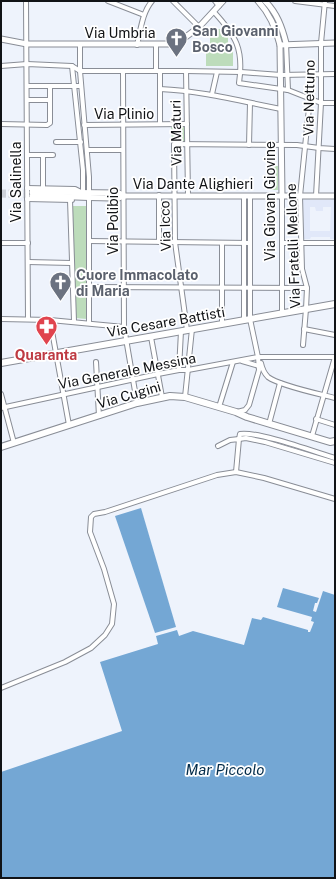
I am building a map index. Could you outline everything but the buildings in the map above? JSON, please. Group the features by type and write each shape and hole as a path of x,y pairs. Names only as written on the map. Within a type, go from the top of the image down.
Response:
{"main road":[{"name":"Via Cesare Battisti","path":"1,363 335,304"},
{"name":"Via Cugini","path":"1,447 137,403 170,396 185,397 330,442 335,441"}],"street":[{"name":"Via Salinella","path":"26,1 28,319"},
{"path":"108,1 144,15"},
{"path":"137,44 144,15 152,1"},
{"path":"173,1 199,27"},
{"path":"215,1 219,6"},
{"name":"Via Umbria","path":"1,38 27,44 168,44 183,39 199,27 223,1"},
{"path":"258,1 271,19 283,44"},
{"path":"265,1 270,6 279,21 288,74 288,90"},
{"path":"296,1 325,3 335,6"},
{"name":"Via Nettuno","path":"316,196 321,103 321,43 325,3"},
{"path":"214,12 235,38 240,54 241,72 239,83 288,90 321,103 335,103"},
{"path":"283,44 335,43"},
{"name":"Via Giovan Giovine","path":"282,314 281,75 283,44"},
{"path":"80,45 80,71 88,170 85,193"},
{"path":"156,45 160,89 160,124"},
{"path":"1,66 26,64 72,66 80,71 241,72 281,75 335,74"},
{"path":"72,66 89,241 89,322"},
{"name":"Via Maturi","path":"186,71 188,196"},
{"name":"Via Polibio","path":"123,72 124,326 137,403"},
{"path":"212,94 217,72"},
{"path":"27,86 81,86"},
{"path":"1,124 47,125 50,123 50,86"},
{"path":"160,89 186,90 212,94 281,109"},
{"name":"Via Fratelli Mellone","path":"303,345 306,288 302,268 300,196 310,98"},
{"path":"27,100 50,100"},
{"path":"249,144 250,103"},
{"path":"75,106 83,106"},
{"name":"Via Plinio","path":"84,125 187,124"},
{"path":"56,142 86,141"},
{"name":"Via Icco","path":"187,144 174,144 175,242 187,330"},
{"path":"187,144 249,144 335,148"},
{"path":"87,150 123,150"},
{"path":"27,155 53,155"},
{"path":"43,155 43,188"},
{"path":"83,170 88,170"},
{"name":"Via Dante Alighieri","path":"26,188 75,189 85,193"},
{"name":"Via Dante Alighieri","path":"79,198 32,194 85,193 119,198 124,196 335,196"},
{"name":"Via Dante Alighieri","path":"27,200 70,200 79,198 85,193"},
{"path":"159,196 159,242"},
{"path":"244,196 244,288 247,320 261,357 262,369 270,378 280,382 335,398"},
{"path":"247,320 250,288 250,196"},
{"path":"70,200 74,322"},
{"path":"89,241 250,243"},
{"path":"282,242 335,243"},
{"path":"1,243 28,243"},
{"path":"222,243 222,324"},
{"path":"28,262 71,262"},
{"path":"89,287 306,288"},
{"path":"1,319 89,322 124,326"},
{"path":"50,320 69,425"},
{"path":"304,329 335,335"},
{"path":"185,397 188,370 187,330"},
{"path":"179,370 187,330"},
{"path":"151,337 162,397"},
{"path":"236,412 245,410 249,405 258,376 261,357"},
{"name":"Via Generale Messina","path":"3,407 158,374 261,357 335,357"},
{"path":"312,436 335,357"},
{"path":"240,361 259,366"},
{"path":"96,362 99,416"},
{"path":"219,407 233,362"},
{"path":"258,376 266,374"},
{"path":"269,424 280,382"},
{"path":"1,394 3,407 16,442"},
{"path":"316,419 335,425"},
{"path":"236,472 240,434 246,433 335,458"},
{"path":"218,446 230,440 246,438 335,463"},
{"path":"1,688 65,662 91,648 104,635 112,624 114,604 104,569 90,532 91,517 94,514 105,512 218,475 236,472 264,478 335,499"}],"shaded area":[{"path":"303,199 335,199 335,239 330,239 330,237 311,237 310,239 304,239","holes":["310,207 315,207 316,211 323,211 323,207 331,207 330,231 310,231"]}],"green space":[{"path":"210,29 222,29 222,37 228,37 228,47 210,47"},
{"path":"206,49 233,49 233,66 206,66"},
{"path":"171,127 184,127 185,141 172,142"},
{"path":"267,166 278,166 278,190 267,190"},
{"path":"72,206 86,206 87,319 75,318"}],"water":[{"path":"141,508 176,627 155,633 115,516"},
{"name":"Mar Piccolo","path":"283,588 319,598 317,603 315,603 313,611 316,612 323,591 335,595 335,878 1,878 1,772 122,731 100,662 158,644 156,636 177,630 179,636 193,631 244,645 252,618 261,620 263,617 308,630 308,632 310,632 314,622 311,621 312,617 277,607"}],"tunnel":[{"path":"1,192 31,192"},
{"path":"1,195 32,196"}],"place":[{"name":"San Giovanni Bosco","path":"176,58"},
{"name":"Cuore Immacolato di Maria","path":"60,302"},
{"name":"Quaranta","path":"46,346"}]}
